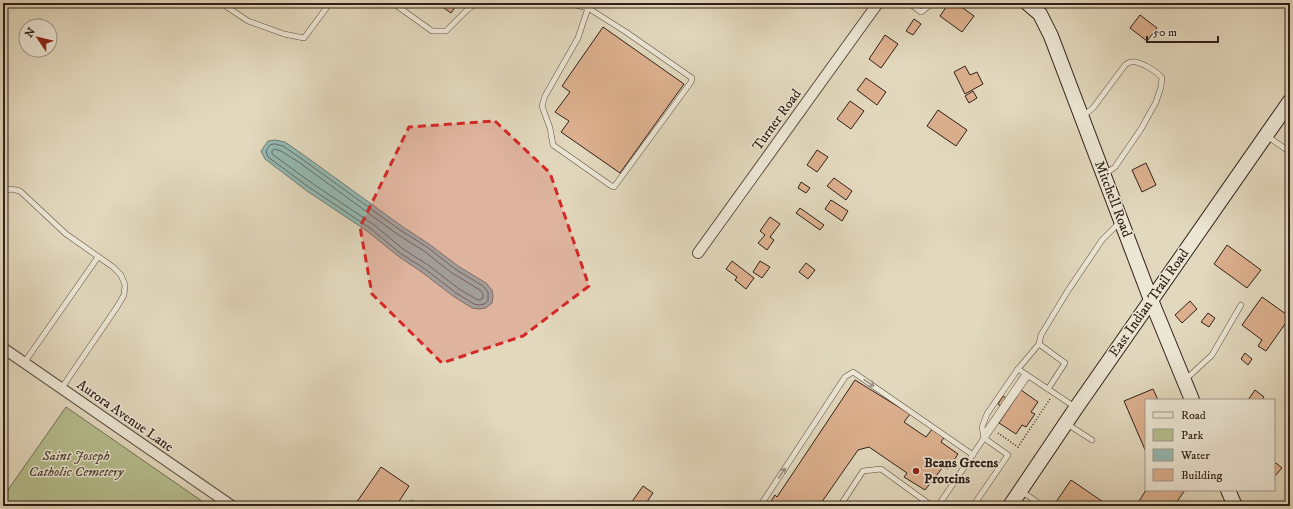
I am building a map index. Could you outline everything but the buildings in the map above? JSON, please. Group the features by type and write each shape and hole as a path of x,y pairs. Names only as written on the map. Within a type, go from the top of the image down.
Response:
{"main road":[{"name":"Mitchell Road","path":"1027,3 1040,14 1051,36 1192,399"},
{"name":"East Indian Trail Road","path":"1010,506 1076,408 1290,101"},
{"path":"1228,491 1235,506"}],"street":[{"name":"Turner Road","path":"698,253 878,3"},
{"name":"Aurora Avenue Lane","path":"3,348 225,504"}],"lane":[{"path":"221,3 248,21 284,34 304,38 330,3"},
{"path":"393,3 432,31 446,30 468,9 478,3"},
{"path":"567,3 588,8 691,76 691,82 614,187 553,145 550,128 542,106 545,96 578,38 588,8 592,3"},
{"path":"909,3 921,12 933,3"},
{"path":"1082,117 1093,108 1125,65 1131,62 1139,62 1160,74 1162,78 1161,87 1156,102 1141,129 1115,167 1104,175"},
{"path":"1266,135 1290,152"},
{"path":"3,191 11,189 20,191 66,234 113,267 121,276 125,285 124,295 117,307 61,388"},
{"path":"973,506 1008,455 984,437 982,427 987,414 1018,369 1038,344 1041,335 1067,292 1102,240 1122,220"},
{"path":"24,363 98,257"},
{"path":"1184,380 1212,356 1241,305"},
{"path":"1038,344 1065,363 1048,389"},
{"path":"1018,369 1076,408"},
{"path":"760,506 845,377 853,372 973,455"},
{"path":"938,506 1026,375"},
{"path":"1066,423 1092,440"},
{"path":"840,506 863,471 881,469 932,506"},
{"path":"1020,490 1043,506"},
{"path":"410,506 412,503 416,506"}],"path":[{"path":"998,433 1018,446 1050,399 1044,395"}],"highlighted area":[{"path":"495,121 550,173 589,286 523,336 442,363 372,294 360,227 409,127"}],"green space":[{"name":"Saint Joseph Catholic Cemetery","path":"66,407 209,506 3,506 3,497"}],"water":[{"path":"275,140 285,142 458,266 486,283 492,290 492,303 486,308 472,308 398,256 367,231 307,191 265,159 261,151 268,141"}],"place":[{"name":"Beans Greens Proteins","path":"916,471"}]}
